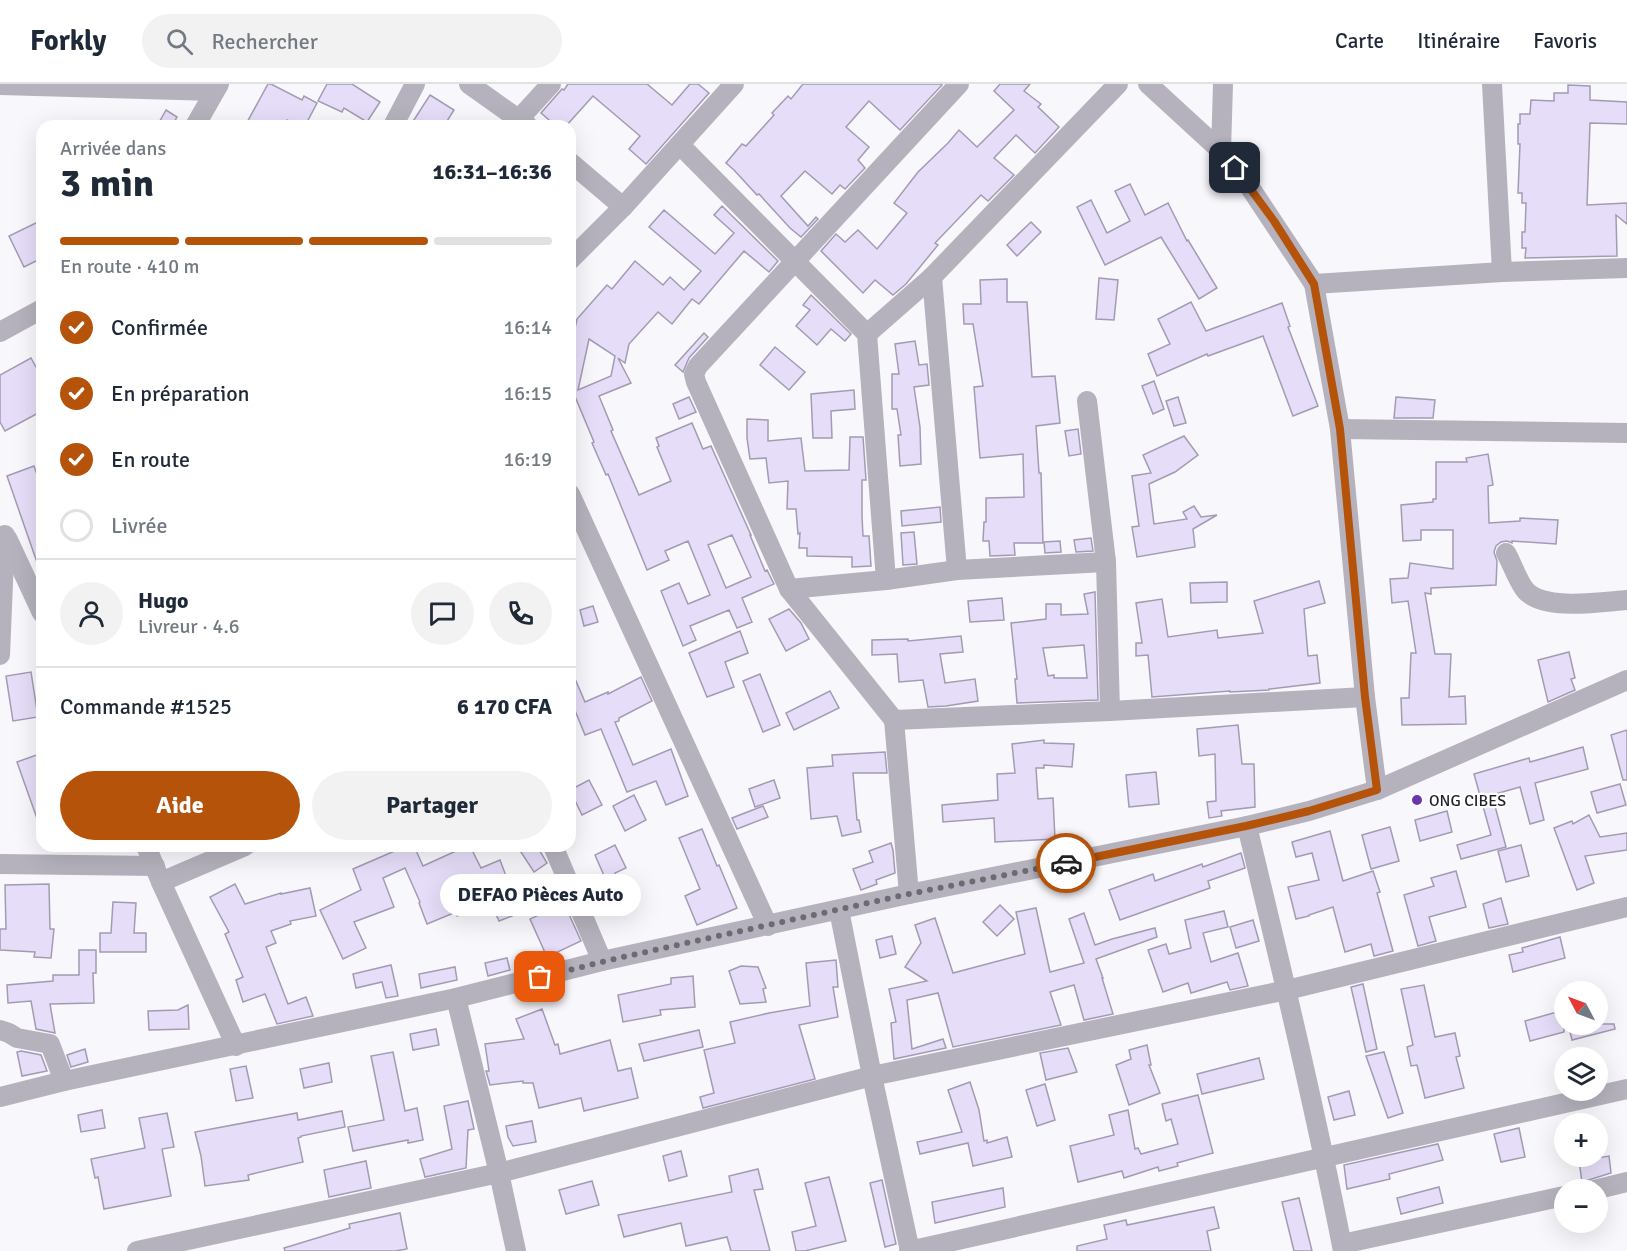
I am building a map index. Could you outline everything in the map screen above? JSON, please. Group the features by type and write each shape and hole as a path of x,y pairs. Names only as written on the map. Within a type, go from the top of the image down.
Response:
{"street":[{"path":"396,120 415,84"},
{"path":"470,84 521,120"},
{"path":"525,120 550,84"},
{"path":"576,254 623,207 734,84"},
{"path":"909,894 894,720 789,589 694,374 698,366 959,84"},
{"path":"867,334 932,277 1118,84"},
{"path":"1148,84 1221,151 1255,195 1314,284 1340,429 1365,697 1377,790"},
{"path":"1221,151 1223,84"},
{"path":"1492,84 1502,272"},
{"path":"0,86 216,88 198,120"},
{"path":"680,145 867,334 886,580"},
{"path":"576,167 623,207"},
{"path":"1314,284 1502,272 1627,268"},
{"path":"932,277 957,570"},
{"path":"0,332 36,312"},
{"path":"1087,401 1106,562 1110,711"},
{"path":"1340,429 1627,433"},
{"path":"576,507 768,926"},
{"path":"3,530 36,597"},
{"path":"0,655 3,530"},
{"path":"1506,553 1524,590 1536,599 1554,604 1627,600"},
{"path":"789,589 886,580 957,570 1106,562"},
{"path":"0,1097 456,998 602,961 909,894 1246,826 1309,811 1377,790 1627,680"},
{"path":"894,720 1365,697"},
{"path":"1246,826 1287,990 1325,1157 1342,1248 1554,1198"},
{"path":"149,852 236,1046"},
{"path":"0,864 158,874 226,852"},
{"path":"556,852 602,961"},
{"path":"137,1251 499,1173 872,1077 1287,990 1627,907"},
{"path":"839,910 909,1251 1627,1089"},
{"path":"456,998 516,1251"},
{"path":"0,1030 17,1038 50,1044 64,1082"},
{"path":"1608,1187 1627,1182"}],"building":[{"path":"268,84 302,100 304,96 317,103 308,120 248,120"},
{"path":"327,84 352,84 380,102 368,120 364,120 344,108 342,112 318,101"},
{"path":"568,84 647,84 672,105 690,84 698,84 709,93 646,164 629,149 640,136 593,96 571,120 549,120 541,113 562,89 564,90"},
{"path":"803,84 942,85 900,130 869,101 846,127 869,147 858,160 865,168 845,189 840,185 832,194 805,171 781,196 808,226 816,217 818,219 801,237 726,163 742,144 746,146 774,115 772,113 788,96 791,99"},
{"path":"1000,84 1030,84 1024,91 1041,104 1038,107 1059,127 1035,153 1016,135 994,158 1014,175 988,201 981,195 935,243 938,245 906,284 893,295 875,280 863,293 821,251 836,234 845,242 858,230 877,249 907,213 894,203 918,172 959,130 977,147 1014,110 994,91"},
{"path":"1568,85 1590,86 1590,100 1627,102 1627,124 1590,123 1587,205 1627,203 1627,224 1616,215 1617,256 1525,258 1526,248 1522,248 1522,232 1525,232 1526,203 1522,203 1522,193 1518,193 1520,114 1530,114 1531,100 1554,101 1554,93 1568,93"},
{"path":"430,95 454,110 448,120 414,120"},
{"path":"166,110 177,117 175,120 160,120"},
{"path":"1130,184 1145,215 1168,203 1187,241 1217,288 1199,299 1161,237 1105,265 1077,207 1091,200 1107,233 1130,221 1115,191"},
{"path":"722,206 778,261 769,272 744,251 699,304 692,299 672,324 658,312 629,344 625,363 618,358 631,383 599,396 613,430 611,431 639,495 671,481 657,447 659,446 656,438 692,423 703,449 711,446 765,571 767,570 774,584 742,598 752,622 737,628 729,610 690,626 696,640 683,646 661,591 679,583 688,604 710,595 688,541 665,551 669,560 647,570 608,474 606,475 592,443 594,442 576,399 576,324 577,319 607,285 612,289 635,261 663,285 670,277 684,290 701,271 649,227 664,210 715,254 734,233 714,215","holes":["589,339 615,356 611,376 578,390","732,535 751,577 726,588 708,545"]},
{"path":"1031,222 1041,232 1017,256 1007,245"},
{"path":"36,223 36,261 24,267 9,236"},
{"path":"1099,278 1118,280 1114,320 1096,319"},
{"path":"1007,279 1007,302 1027,302 1032,377 1055,376 1060,423 1036,426 1039,473 1041,473 1043,543 1014,543 1015,555 990,556 989,541 983,541 986,498 1024,497 1023,454 980,458 974,387 983,386 973,324 964,324 963,304 981,304 980,280"},
{"path":"811,295 851,334 845,341 831,329 817,345 796,326 810,310 803,305"},
{"path":"1191,302 1206,331 1282,303 1290,326 1288,327 1318,406 1293,416 1263,336 1208,356 1207,354 1157,376 1148,354 1170,344 1158,319"},
{"path":"704,333 708,337 689,358 683,372 675,365"},
{"path":"915,341 919,365 927,364 929,385 914,387 920,427 921,464 900,466 898,435 901,435 897,409 892,409 892,374 899,374 895,344"},
{"path":"775,347 805,372 789,390 760,365"},
{"path":"31,358 36,367 36,414 5,431 0,422 0,375"},
{"path":"1154,381 1164,409 1153,414 1142,386"},
{"path":"854,390 855,409 831,411 832,438 813,438 811,394"},
{"path":"689,397 696,412 679,419 673,404"},
{"path":"1178,397 1186,423 1174,426 1166,401"},
{"path":"1396,397 1435,400 1433,418 1394,418"},
{"path":"747,419 768,420 768,441 801,438 805,471 849,470 850,437 863,437 866,480 862,480 863,536 869,536 871,566 852,567 852,557 807,556 807,548 799,548 800,533 798,534 796,509 787,509 788,481 769,483 766,458 750,459"},
{"path":"1078,429 1081,454 1069,456 1065,431"},
{"path":"1184,436 1198,455 1175,472 1149,484 1154,524 1187,519 1183,512 1194,506 1201,517 1217,515 1193,529 1195,547 1137,557 1132,527 1139,526 1132,476 1151,473 1143,455"},
{"path":"1488,454 1493,485 1488,486 1489,523 1520,521 1520,518 1558,520 1556,544 1501,542 1496,546 1494,552 1497,561 1496,585 1431,588 1431,594 1425,593 1435,654 1451,654 1449,697 1465,696 1466,724 1402,725 1401,698 1409,698 1411,653 1416,653 1408,601 1392,603 1390,579 1408,578 1410,563 1453,569 1453,530 1421,530 1421,540 1403,541 1401,505 1433,502 1433,499 1436,499 1436,462 1467,462 1466,458"},
{"path":"34,466 36,472 36,559 7,476"},
{"path":"940,507 941,522 902,526 901,511"},
{"path":"914,532 917,564 903,565 901,533"},
{"path":"1091,538 1093,551 1076,552 1074,540"},
{"path":"1060,541 1061,552 1045,553 1044,542"},
{"path":"1319,581 1325,603 1304,609 1308,656 1317,655 1320,683 1269,690 1152,697 1148,655 1136,656 1136,643 1142,643 1136,603 1162,599 1168,637 1217,630 1218,638 1263,633 1254,601"},
{"path":"1227,582 1227,602 1191,603 1190,583"},
{"path":"1095,592 1098,700 1017,703 1011,623 1046,619 1046,604 1061,604 1061,615 1088,614 1084,594","holes":["1084,645 1087,678 1048,676 1043,648"]},
{"path":"1002,598 1004,620 970,622 968,601"},
{"path":"593,606 598,622 584,626 580,610"},
{"path":"789,609 801,623 809,639 786,651 769,619"},
{"path":"740,631 748,653 725,662 734,687 707,697 689,653"},
{"path":"961,636 963,652 940,654 945,683 975,679 978,701 928,707 923,680 899,682 897,654 872,655 872,640 908,639 908,641"},
{"path":"1569,652 1575,678 1571,679 1575,690 1548,702 1538,660"},
{"path":"31,672 36,717 13,721 6,676"},
{"path":"760,674 780,725 763,732 743,681"},
{"path":"641,677 652,701 615,722 633,765 671,749 688,796 666,805 656,781 627,792 601,729 585,735 576,713 576,681 585,702 608,692 608,694"},
{"path":"830,691 839,708 794,730 786,713"},
{"path":"1238,725 1242,764 1254,764 1255,807 1221,811 1222,816 1209,818 1207,802 1216,801 1215,754 1199,756 1197,729"},
{"path":"1627,730 1627,780 1623,780 1611,735"},
{"path":"1044,740 1044,743 1074,744 1072,767 1044,765 1044,768 1036,768 1038,799 1053,798 1055,839 995,842 994,818 943,822 942,805 998,800 997,774 1015,773 1012,744"},
{"path":"1583,747 1588,769 1535,783 1544,820 1530,824 1520,787 1492,795 1506,847 1461,859 1457,845 1491,835 1474,774 1529,758 1530,762"},
{"path":"885,752 887,773 853,773 857,820 859,820 861,832 842,836 837,816 811,819 807,768 833,766 832,755"},
{"path":"36,755 36,816 17,762"},
{"path":"1156,772 1159,804 1129,807 1126,775"},
{"path":"589,780 602,805 582,815 576,802 576,787"},
{"path":"774,780 780,798 755,807 749,789"},
{"path":"1620,784 1626,805 1597,813 1591,792"},
{"path":"634,795 646,820 625,831 613,806"},
{"path":"763,806 768,817 737,829 732,818"},
{"path":"1447,811 1452,832 1420,841 1415,820"},
{"path":"1589,815 1600,837 1627,833 1627,850 1585,856 1594,883 1577,890 1554,828 1572,821 1573,824"},
{"path":"1390,827 1399,861 1371,869 1362,835"},
{"path":"702,829 737,908 697,925 685,896 700,889 679,838"},
{"path":"1330,831 1343,881 1373,871 1393,951 1374,956 1371,944 1345,952 1333,907 1296,919 1288,887 1319,880 1312,853 1296,857 1292,842"},
{"path":"891,843 895,873 876,880 877,884 861,890 853,869 873,862 869,851"},
{"path":"615,845 626,868 615,873 627,898 616,903 595,855"},
{"path":"1521,845 1529,876 1506,882 1498,851"},
{"path":"392,852 417,852 423,866 454,852 473,852 481,868 500,860 509,884 501,887 512,916 499,921 491,903 457,916 456,912 427,924 405,868 383,878 394,907 354,922 366,948 343,959 320,910 361,890 353,869"},
{"path":"521,852 541,852 547,863 534,872"},
{"path":"1241,853 1245,868 1208,881 1210,888 1120,920 1109,890 1153,874 1155,881"},
{"path":"1456,871 1466,907 1429,917 1436,941 1418,946 1404,895 1434,886 1431,878"},
{"path":"49,884 50,929 54,929 51,958 34,957 35,952 0,950 0,929 6,929 5,885"},
{"path":"235,884 245,904 281,893 310,888 316,916 290,921 291,924 271,931 276,943 266,947 288,1004 306,997 313,1016 277,1024 265,994 243,1002 236,980 243,977 225,934 229,932 210,897"},
{"path":"1501,898 1508,924 1489,928 1483,904"},
{"path":"113,902 136,903 134,933 146,933 146,952 100,952 100,933 111,933"},
{"path":"564,903 581,941 547,957 530,919"},
{"path":"1000,905 1014,919 997,936 983,922"},
{"path":"1036,908 1050,972 1084,963 1069,919 1084,913 1095,945 1155,928 1157,937 1096,959 1113,1014 1084,1020 1074,985 1050,992 1061,1025 953,1047 938,993 907,1000 912,1049 943,1039 946,1048 894,1059 891,1023 896,1022 889,989 927,981 905,967 921,943 915,925 935,918 953,973 1025,954 1016,912"},
{"path":"1224,911 1228,927 1203,933 1211,962 1238,953 1248,986 1230,990 1227,982 1191,993 1188,983 1163,992 1148,950 1166,944 1169,954 1191,948 1185,920"},
{"path":"1253,920 1259,941 1236,948 1230,927"},
{"path":"892,936 896,954 880,958 876,940"},
{"path":"1560,937 1565,958 1513,972 1509,955 1523,952 1522,948"},
{"path":"79,950 96,950 96,973 93,973 94,1003 50,1004 55,1033 36,1029 31,1001 8,1003 7,985 53,981 53,975 79,975"},
{"path":"507,958 510,970 488,976 485,963"},
{"path":"836,960 838,987 833,987 838,1017 799,1025 815,1079 703,1108 700,1097 714,1093 704,1050 735,1043 730,1022 810,1006 806,963"},
{"path":"391,965 398,996 386,998 382,982 356,988 353,974"},
{"path":"741,966 758,967 766,988 763,989 766,1002 740,1004 729,971"},
{"path":"455,967 457,980 421,988 419,974"},
{"path":"693,976 695,1007 660,1010 661,1015 623,1022 618,995 671,984 671,978"},
{"path":"1363,984 1377,1049 1366,1052 1351,987"},
{"path":"1424,985 1435,1037 1455,1033 1460,1056 1456,1057 1464,1088 1425,1098 1417,1065 1411,1066 1407,1047 1413,1045 1401,989"},
{"path":"188,1005 189,1029 149,1030 148,1011 178,1010"},
{"path":"542,1009 555,1045 558,1044 560,1054 610,1040 618,1071 631,1068 638,1098 584,1111 581,1098 539,1108 533,1083 523,1083 523,1081 490,1085 486,1071 489,1071 485,1044 524,1039 516,1019"},
{"path":"1554,1013 1554,1035 1530,1041 1525,1021"},
{"path":"1608,1024 1614,1024 1615,1029 1608,1031"},
{"path":"436,1029 439,1045 413,1050 410,1034"},
{"path":"699,1030 703,1047 644,1061 639,1044"},
{"path":"1571,1035 1592,1035 1572,1040"},
{"path":"1147,1045 1151,1065 1149,1065 1160,1093 1129,1105 1116,1065 1131,1059 1129,1050"},
{"path":"1068,1048 1077,1072 1046,1080 1040,1053"},
{"path":"85,1049 88,1062 71,1067 67,1055"},
{"path":"17,1052 41,1055 47,1071 22,1076"},
{"path":"393,1052 405,1111 417,1108 423,1140 408,1143 408,1140 353,1151 348,1127 384,1120 371,1056"},
{"path":"1384,1052 1403,1113 1388,1118 1366,1056"},
{"path":"1259,1058 1264,1079 1202,1094 1197,1074"},
{"path":"329,1063 332,1082 304,1088 300,1069"},
{"path":"246,1066 253,1098 236,1101 230,1069"},
{"path":"970,1082 979,1110 984,1141 987,1140 987,1143 1007,1137 1012,1157 973,1166 968,1143 920,1154 917,1142 962,1132 948,1090"},
{"path":"1045,1084 1055,1120 1037,1126 1026,1090"},
{"path":"1349,1091 1355,1115 1334,1120 1328,1097"},
{"path":"1198,1095 1213,1153 1177,1163 1178,1166 1159,1171 1158,1167 1124,1178 1122,1171 1078,1182 1070,1146 1114,1135 1109,1115 1128,1110 1135,1149 1138,1148 1141,1154 1178,1144 1171,1119 1166,1121 1162,1104"},
{"path":"468,1101 474,1129 468,1130 466,1168 425,1177 420,1159 452,1149 444,1106"},
{"path":"102,1110 105,1128 81,1132 78,1115"},
{"path":"342,1111 345,1127 298,1138 303,1162 248,1175 249,1180 205,1186 195,1132 297,1113 298,1120"},
{"path":"167,1113 174,1147 162,1149 171,1196 104,1209 98,1177 95,1178 91,1159 145,1148 139,1118"},
{"path":"532,1121 536,1142 513,1146 506,1126"},
{"path":"1519,1128 1525,1157 1501,1162 1494,1134"},
{"path":"1438,1144 1443,1160 1389,1174 1390,1179 1347,1189 1344,1165"},
{"path":"681,1151 687,1176 669,1181 663,1156"},
{"path":"1608,1156 1611,1173 1592,1179 1582,1179 1580,1167 1608,1167"},
{"path":"366,1161 371,1188 329,1197 324,1170"},
{"path":"758,1169 763,1189 754,1190 770,1251 731,1251 727,1237 686,1246 681,1223 624,1237 618,1215 732,1192 729,1176"},
{"path":"829,1177 846,1241 796,1251 792,1232 816,1226 805,1183"},
{"path":"882,1180 896,1244 885,1247 870,1183"},
{"path":"592,1181 599,1205 566,1214 559,1190"},
{"path":"1439,1187 1443,1203 1401,1214 1397,1198"},
{"path":"1003,1188 1005,1207 935,1223 932,1202"},
{"path":"1299,1198 1312,1251 1294,1251 1282,1202"},
{"path":"1214,1207 1219,1228 1207,1231 1211,1251 1077,1251 1077,1246 1107,1239 1104,1225 1126,1220 1127,1225"},
{"path":"400,1213 407,1249 395,1251 285,1251 284,1248 350,1228 349,1224"}],"way so far":[{"path":"540,977 602,961 909,894 1066,863"}],"place":[{"name":"ONG CIBES","path":"1417,800"},
{"name":"DEFAO Pièces Auto","path":"540,977"}],"route":[{"path":"1066,863 1246,826 1309,811 1377,790 1365,697 1340,429 1314,284 1274,221 1235,168"}]}
